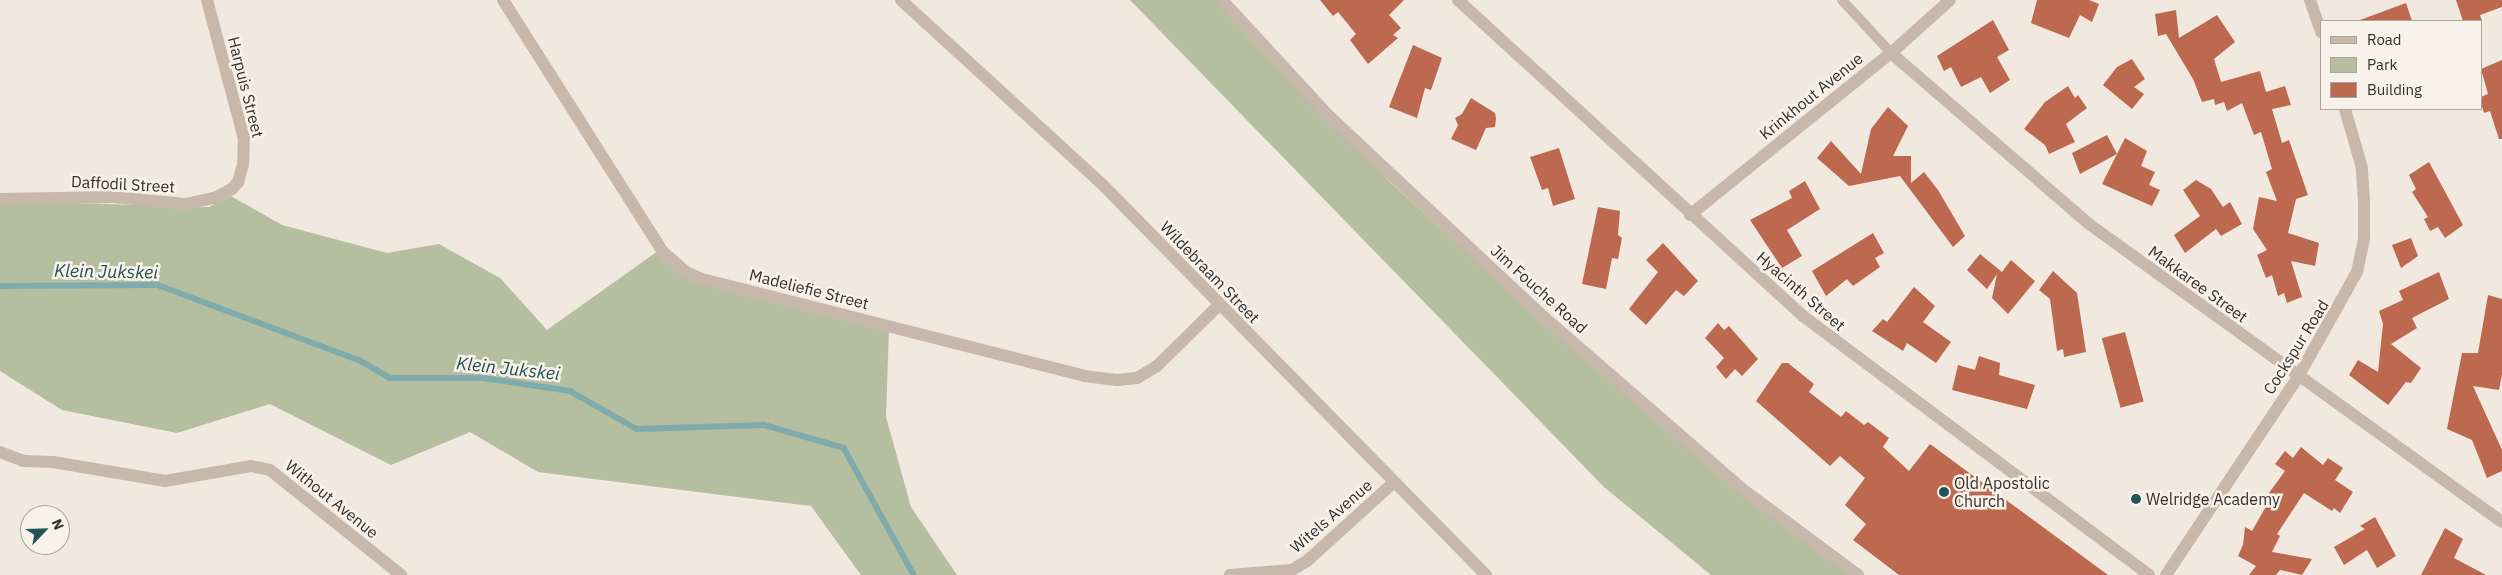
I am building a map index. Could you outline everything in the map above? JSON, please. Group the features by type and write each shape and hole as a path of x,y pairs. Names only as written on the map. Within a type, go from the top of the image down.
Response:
{"street":[{"name":"Harpuis Street","path":"207,0 242,124 245,154 238,182"},
{"name":"Madeliefie Street","path":"503,0 662,250 686,272 702,279 1084,376 1117,380 1137,378 1157,366 1219,305"},
{"name":"Wildebraam Street","path":"901,0 1102,184 1393,483 1486,575"},
{"name":"Jim Fouche Road","path":"1222,0 1330,117 1544,317 1745,491 1858,575"},
{"name":"Hyacinth Street","path":"1458,0 1690,215 1842,348 2149,575"},
{"name":"Krinkhout Avenue","path":"1690,215 1891,53 1950,0"},
{"path":"2310,0 2320,29"},
{"name":"Makkaree Street","path":"1891,53 2089,224 2298,377 2502,522"},
{"name":"Cockspur Road","path":"2166,575 2298,377 2357,272 2362,247 2362,168 2346,110"},
{"name":"Daffodil Street","path":"0,199 114,197 186,204 223,195 238,182"},
{"name":"Without Avenue","path":"0,452 23,461 53,462 165,481 244,466 270,470 401,575"},
{"name":"Witels Avenue","path":"1230,575 1292,570 1308,561 1393,483"}],"lane":[{"path":"1842,0 1891,53"}],"green space":[{"path":"1130,0 1218,0 1390,182 1545,324 1854,575 1711,575 1604,487"},
{"path":"231,196 282,225 387,253 439,244 500,278 547,330 665,246 681,264 716,282 889,328 886,417 911,507 957,575 861,575 811,506 538,472 470,432 391,465 270,404 177,433 62,410 0,371 0,201 209,207"}],"building":[{"path":"1320,0 1404,0 1389,15 1401,28 1393,35 1398,38 1368,64 1350,40 1356,34 1338,12 1333,16"},
{"path":"2037,0 2089,0 2099,4 2092,22 2080,15 2069,38 2031,23"},
{"path":"2456,0 2502,0 2502,7 2480,15 2482,20 2463,20"},
{"path":"2406,3 2412,20 2360,20"},
{"path":"2176,10 2179,38 2217,15 2235,42 2214,59 2221,82 2260,71 2266,92 2285,86 2291,105 2272,109 2282,143 2289,140 2308,195 2296,199 2288,233 2319,243 2315,266 2291,261 2302,297 2287,303 2284,293 2278,296 2272,275 2266,278 2257,255 2267,250 2253,229 2259,197 2277,201 2266,172 2272,169 2261,132 2254,135 2242,103 2227,111 2224,102 2215,105 2214,99 2202,102 2193,79 2166,34 2158,36 2155,14"},
{"path":"1993,20 2009,50 1997,57 2010,80 1990,93 1981,77 1961,87 1951,67 1944,71 1937,56"},
{"path":"1413,45 1442,58 1431,90 1425,88 1417,118 1389,107"},
{"path":"2132,59 2145,79 2134,87 2144,94 2132,109 2103,85 2117,67"},
{"path":"2502,60 2502,139 2499,139 2490,111 2484,113 2482,106 2482,97 2488,94 2482,69"},
{"path":"2068,86 2075,98 2078,95 2087,108 2066,124 2075,142 2049,154 2045,145 2024,129 2045,102"},
{"path":"1471,98 1495,113 1496,119 1495,127 1486,128 1476,150 1451,139 1458,125 1455,118 1462,114"},
{"path":"1888,107 1908,126 1893,156 1911,156 1911,183 1924,172 1938,190 1965,236 1953,247 1900,176 1849,186 1817,158 1831,141 1861,174 1871,129"},
{"path":"2107,135 2117,154 2080,174 2072,153"},
{"path":"2125,138 2147,151 2141,166 2155,172 2149,185 2160,190 2152,206 2102,184"},
{"path":"1559,148 1575,199 1553,206 1548,188 1542,190 1530,157"},
{"path":"2429,162 2463,225 2445,238 2438,227 2430,231 2424,219 2428,217 2412,192 2416,189 2409,175"},
{"path":"2196,180 2211,189 2223,207 2230,202 2242,224 2221,236 2216,229 2185,253 2174,235 2200,216 2183,190"},
{"path":"1805,181 1820,209 1787,230 1802,256 1782,268 1750,220 1792,198 1789,191"},
{"path":"1598,207 1620,211 1618,235 1622,238 1618,259 1612,258 1606,289 1582,284"},
{"path":"1873,233 1884,253 1875,258 1880,267 1853,286 1847,279 1826,296 1812,271"},
{"path":"2411,238 2418,256 2401,268 2392,245"},
{"path":"1663,243 1698,281 1684,296 1676,290 1646,325 1629,309 1658,272 1646,260"},
{"path":"1980,254 2002,272 2011,260 2035,281 2008,314 1992,298 1997,274 1987,289 1967,270"},
{"path":"2053,271 2077,293 2086,352 2064,357 2063,349 2057,351 2050,299 2039,290"},
{"path":"2439,272 2449,299 2412,318 2417,328 2391,344 2421,368 2411,383 2406,382 2388,405 2349,375 2358,360 2378,372 2383,324 2379,311 2403,300 2399,291"},
{"path":"1914,287 1935,306 1923,322 1951,342 1936,363 1907,343 1903,351 1872,331 1883,319 1887,322"},
{"path":"2488,295 2502,299 2502,374 2499,390 2473,386 2502,450 2502,471 2487,478 2472,440 2447,429 2462,353 2478,353"},
{"path":"1718,323 1724,330 1729,326 1758,359 1742,376 1735,369 1726,379 1716,367 1724,358 1705,338"},
{"path":"2125,332 2144,402 2120,408 2102,338"},
{"path":"1979,356 2000,363 1999,375 2035,385 2027,409 1952,390 1958,365 1975,370"},
{"name":"Old Apostolic Church","path":"1782,363 1788,363 1814,384 1809,392 1841,417 1846,411 1864,425 1868,422 1889,438 1883,447 1909,471 1930,444 2108,575 1899,575 1853,540 1866,524 1845,505 1865,478 1840,456 1830,466 1756,401"},
{"path":"2301,447 2323,465 2328,458 2343,468 2335,480 2353,492 2340,513 2334,508 2332,511 2304,493 2277,534 2280,536 2272,552 2312,559 2302,575 2280,570 2276,575 2249,575 2256,566 2238,556 2243,545 2245,527 2252,531 2272,496 2269,493 2285,471 2275,464 2285,451 2293,458"},
{"path":"2375,517 2396,556 2377,568 2367,550 2344,565 2334,547 2365,529 2360,526"},
{"path":"2445,528 2463,539 2454,558 2486,575 2421,575"}],"waterway":[{"name":"Klein Jukskei","path":"0,286 158,285 359,360 390,378 483,378 570,391 637,429 764,425 844,448 914,575"}],"place":[{"name":"Old Apostolic Church","path":"1944,492"},
{"name":"Welridge Academy","path":"2136,499"}]}
